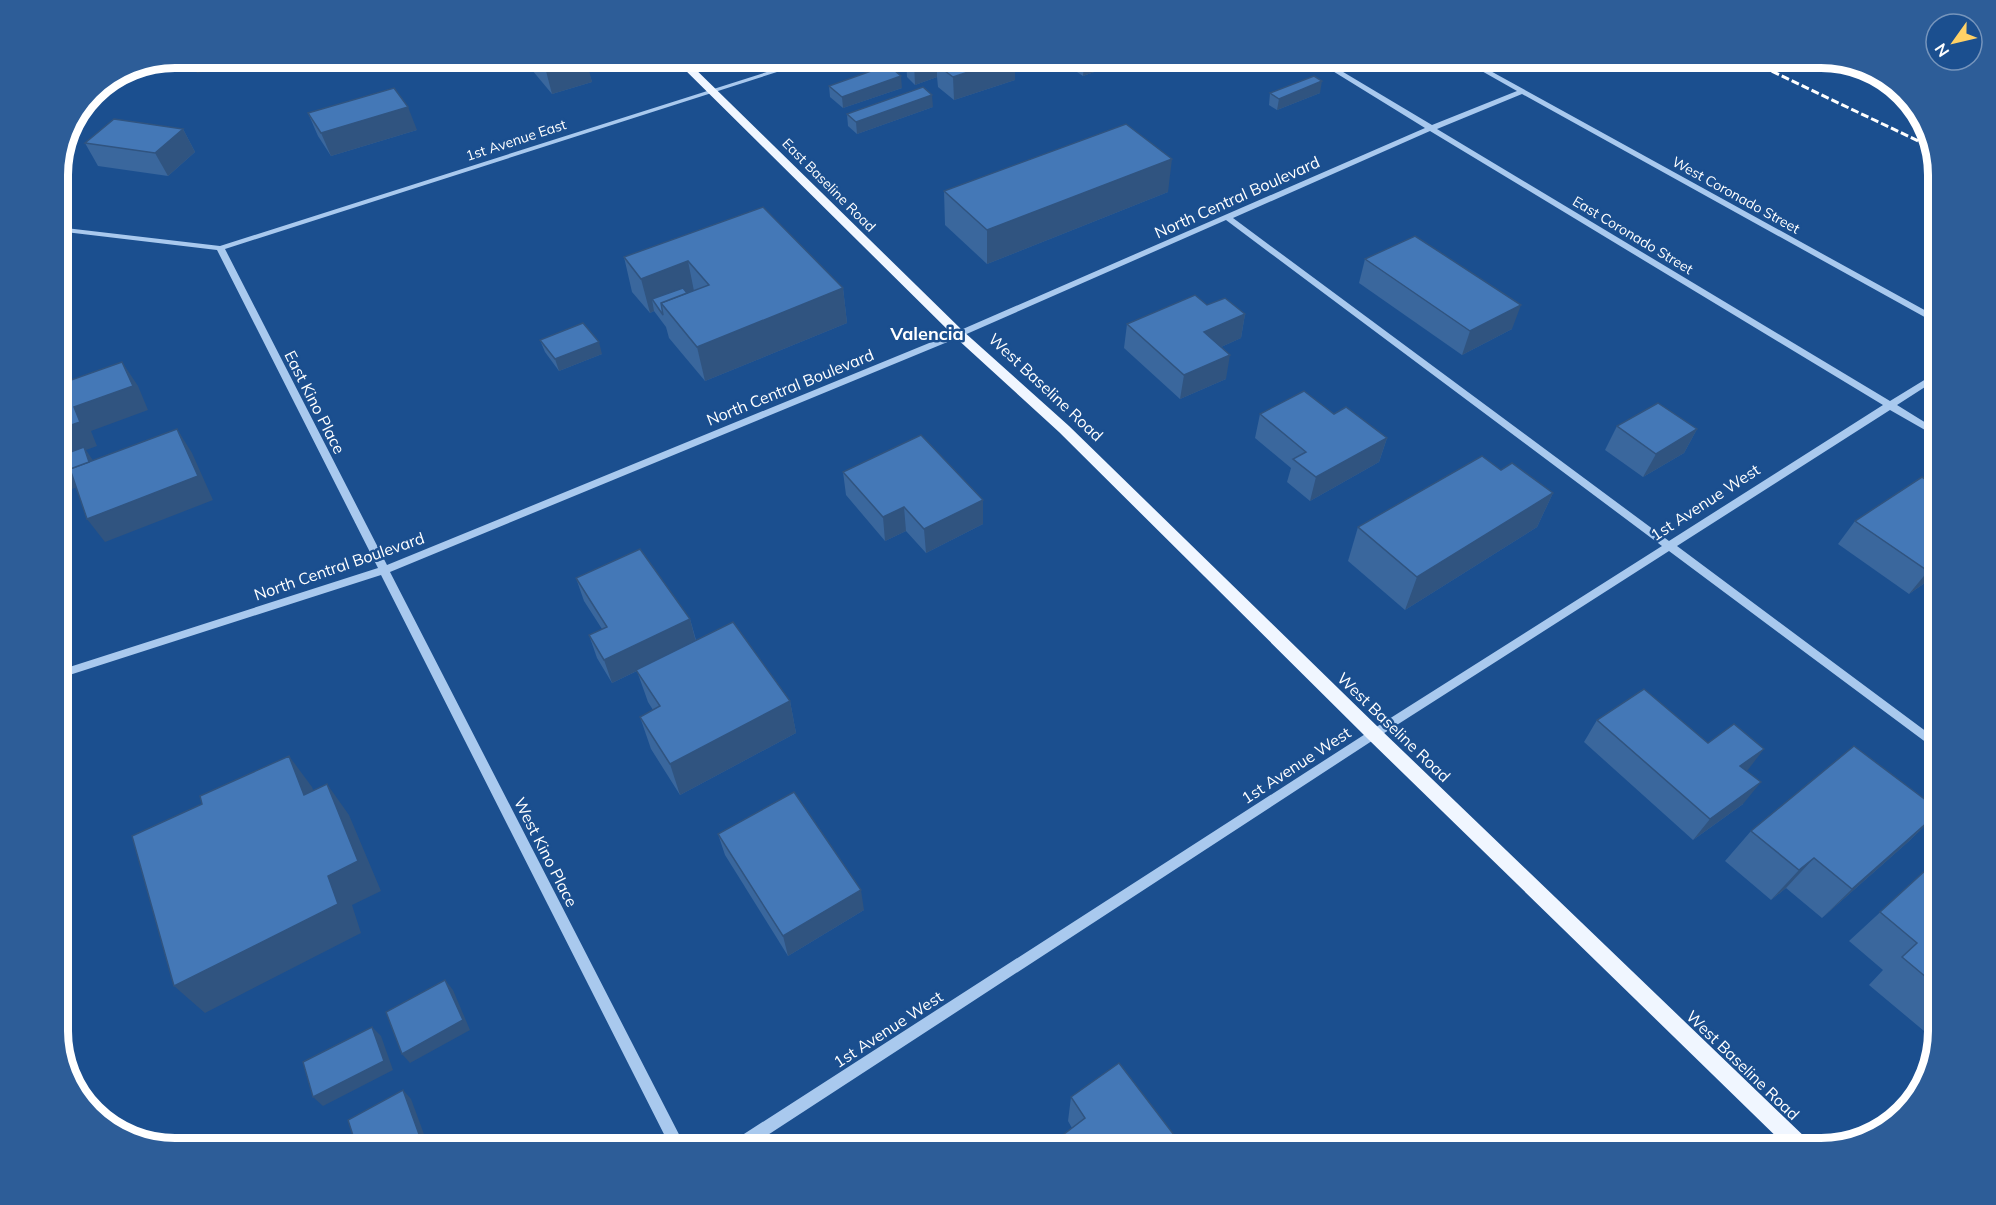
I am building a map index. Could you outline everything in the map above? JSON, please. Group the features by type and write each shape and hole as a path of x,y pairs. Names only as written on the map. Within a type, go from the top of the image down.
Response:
{"main road":[{"name":"East Baseline Road","path":"688,68 959,334"},
{"name":"West Baseline Road","path":"959,334 1064,429 1374,734 1792,1138"}],"street":[{"name":"1st Avenue East","path":"220,248 787,68"},
{"name":"East Coronado Street","path":"1331,68 1928,428"},
{"path":"1479,68 1521,92"},
{"name":"North Central Boulevard","path":"68,671 384,570 959,334 1429,129 1521,92"},
{"name":"West Coronado Street","path":"1521,92 1928,316"},
{"path":"1227,217 1928,739"},
{"path":"68,230 220,248"},
{"name":"East Kino Place","path":"220,248 384,570"},
{"name":"1st Avenue West","path":"750,1138 1374,734 1928,381"},
{"name":"West Kino Place","path":"384,570 674,1138"}],"building":[{"path":"880,68 892,68 901,76 842,97 829,86"},
{"path":"941,68 980,68 953,77"},
{"path":"1314,76 1322,81 1279,99 1270,93"},
{"path":"923,87 932,95 856,122 847,114"},
{"path":"394,88 408,107 321,133 308,113"},
{"path":"114,119 183,129 155,153 85,143"},
{"path":"1126,124 1172,159 987,230 944,191"},
{"path":"763,207 843,288 697,347 661,303 709,285 688,261 641,279 624,257"},
{"path":"1415,236 1521,305 1470,331 1365,259"},
{"path":"683,288 687,293 661,303 663,315 652,299"},
{"path":"1195,295 1207,305 1225,298 1245,314 1204,332 1230,355 1184,375 1127,324"},
{"path":"583,323 599,342 555,359 540,340"},
{"path":"122,362 133,386 74,407 80,422 68,426 68,381"},
{"path":"1304,391 1334,414 1346,407 1387,438 1316,477 1293,459 1306,452 1260,414"},
{"path":"1658,403 1697,429 1656,454 1617,426"},
{"path":"177,429 198,476 87,519 70,469"},
{"path":"921,435 983,500 924,529 904,507 883,517 843,472"},
{"path":"84,447 89,462 70,469 71,474 68,475 68,453"},
{"path":"1482,456 1501,470 1512,463 1553,493 1417,577 1358,527"},
{"path":"1922,477 1928,481 1928,571 1855,521"},
{"path":"640,549 690,619 604,660 589,635 607,627 576,578"},
{"path":"733,622 790,701 670,764 640,717 660,706 636,670"},
{"path":"1644,689 1708,743 1734,724 1764,749 1740,766 1761,782 1710,819 1597,720"},
{"path":"1854,746 1928,802 1928,822 1852,889 1814,858 1799,870 1751,831"},
{"path":"289,756 304,795 327,784 358,861 328,876 338,904 174,986 132,836 202,804 200,796"},
{"path":"794,792 861,890 783,936 718,834"},
{"path":"1928,868 1928,979 1902,957 1917,943 1880,912"},
{"path":"445,980 463,1020 402,1054 386,1012"},
{"path":"372,1027 384,1061 313,1097 303,1062"},
{"path":"1119,1063 1176,1138 1059,1138 1085,1118 1071,1097"},
{"path":"403,1090 420,1137 354,1138 348,1120"}],"railway":[{"path":"1765,68 1924,144"}],"district":[{"name":"Valencia","path":"927,333"}]}
